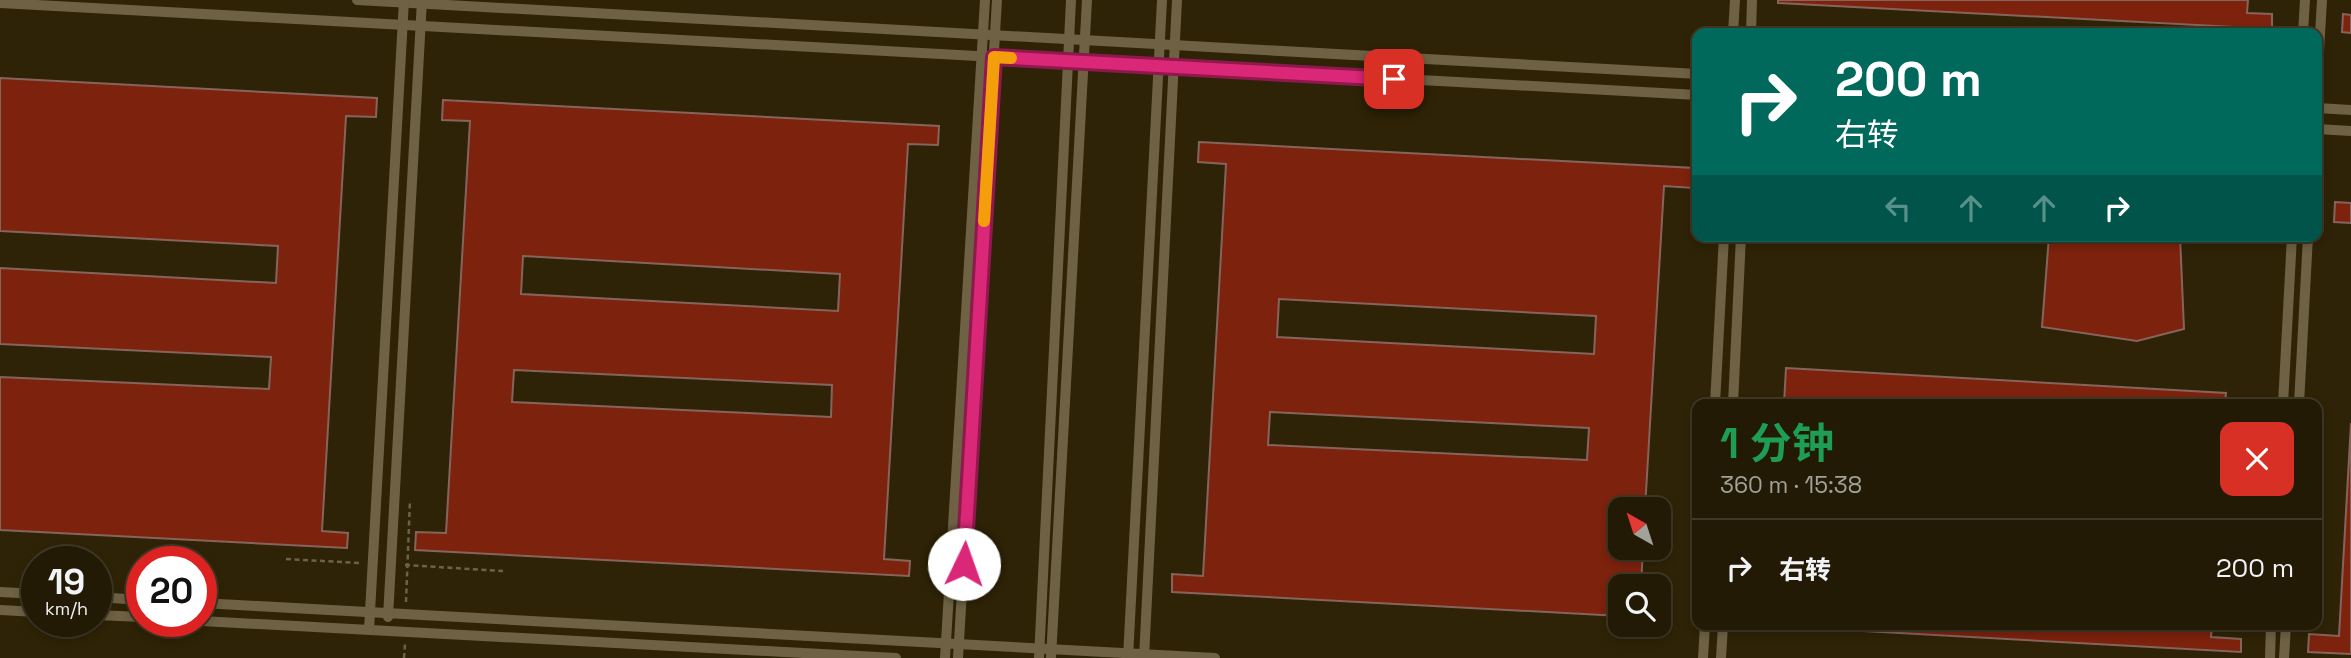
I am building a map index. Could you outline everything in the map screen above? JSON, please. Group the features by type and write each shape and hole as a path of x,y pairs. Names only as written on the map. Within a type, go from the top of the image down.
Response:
{"lane":[{"path":"357,0 1692,74"},
{"path":"958,658 994,57 985,0"},
{"path":"945,658 982,57 997,0"},
{"path":"1039,653 1071,0"},
{"path":"1051,654 1087,0"},
{"path":"1128,656 1162,0"},
{"path":"1144,656 1177,0"},
{"path":"1734,28 1735,0"},
{"path":"1751,28 1752,0"},
{"path":"2303,28 2305,0"},
{"path":"2320,28 2322,0"},
{"path":"369,629 404,1"},
{"path":"387,631 422,2"},
{"path":"0,3 1692,96"},
{"path":"2322,108 2351,110"},
{"path":"2322,129 2351,131"},
{"path":"1716,399 1724,242"},
{"path":"1733,399 1741,242"},
{"path":"2283,399 2292,242"},
{"path":"2298,399 2308,242"},
{"path":"0,592 21,593"},
{"path":"217,604 946,643 1051,654 1215,658"},
{"path":"0,610 21,611"},
{"path":"217,622 896,658"},
{"path":"1703,658 1705,630"},
{"path":"1721,658 1723,630"},
{"path":"2270,658 2272,630"},
{"path":"2284,658 2286,630"}],"path":[{"path":"408,566 410,500"},
{"path":"286,559 367,563"},
{"path":"394,565 503,571"}],"building":[{"path":"1778,0 2248,0 2247,13 2272,14 2272,28 2253,28 1778,3"},
{"path":"2343,14 2351,15 2351,33 2342,32"},
{"path":"0,78 377,98 376,117 346,116 322,531 348,533 347,548 0,530 0,377 269,389 271,357 0,344 0,268 276,283 278,246 0,231"},
{"path":"443,100 939,126 938,145 908,144 884,559 910,561 909,576 415,550 416,532 446,533 470,121 442,120","holes":["523,256 840,274 838,311 521,294","514,370 832,385 831,417 512,402"]},
{"path":"1199,142 1692,168 1692,188 1664,186 1646,497 1608,497 1608,560 1642,560 1642,574 1608,574 1608,615 1172,592 1172,574 1203,576 1226,164 1198,162","holes":["1279,299 1596,316 1594,354 1277,337","1270,412 1589,428 1587,460 1268,445"]},
{"path":"2335,202 2351,203 2351,223 2334,222"},
{"path":"2049,242 2180,242 2184,329 2137,341 2042,327"},
{"path":"1786,368 2226,393 2225,399 1784,399"},
{"path":"2351,423 2351,654 2308,652 2309,634 2339,636"},
{"path":"1845,630 2212,630 2211,637 2241,639 2241,652"}],"slow traffic":[{"path":"984,221 994,57 1011,58"}],"route":[{"path":"964,564 994,57 1394,79"}]}
